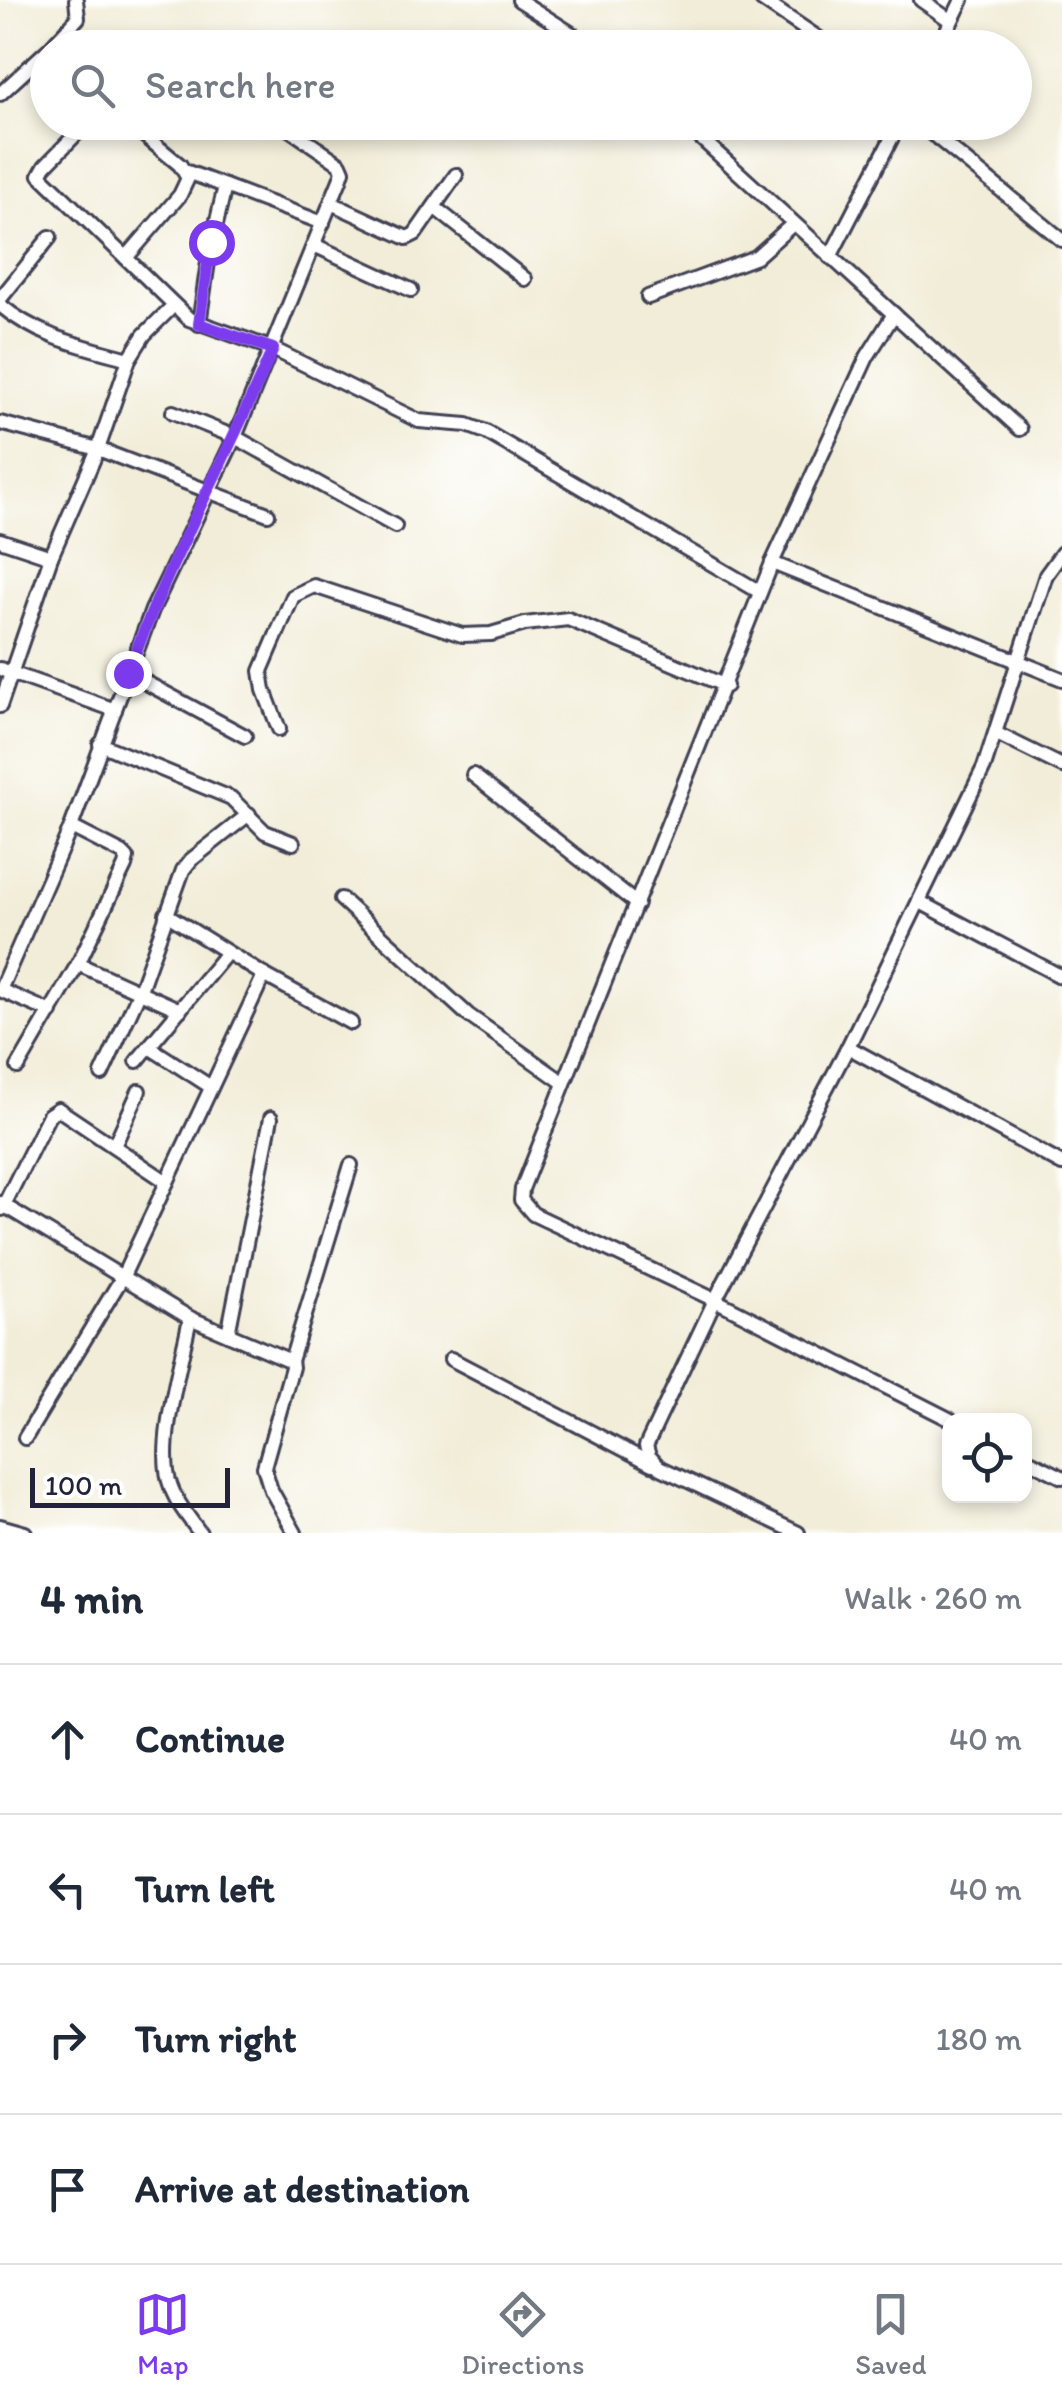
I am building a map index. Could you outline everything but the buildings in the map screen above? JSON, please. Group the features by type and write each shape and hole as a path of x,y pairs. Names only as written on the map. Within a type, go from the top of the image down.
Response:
{"street":[{"path":"67,30 78,18 76,0"},
{"path":"519,0 566,30"},
{"path":"762,0 807,30"},
{"path":"921,0 951,21"},
{"path":"947,30 962,0"},
{"path":"0,94 30,67"},
{"path":"70,140 40,175 173,306 199,324 273,349 419,421 467,425 486,432 760,592"},
{"path":"149,140 185,171 323,223"},
{"path":"51,1012 0,990 72,827 160,589 236,437 343,171 340,164 305,140"},
{"path":"703,140 1020,429"},
{"path":"830,257 891,140"},
{"path":"940,140 1062,240"},
{"path":"126,258 186,186 185,171"},
{"path":"331,203 406,238 414,234 456,176"},
{"path":"199,324 225,186"},
{"path":"434,207 526,279"},
{"path":"648,297 756,257 794,224"},
{"path":"50,237 2,309 49,336 129,359"},
{"path":"314,245 411,290"},
{"path":"0,706 6,671 98,449 129,359 144,335 173,306"},
{"path":"894,314 867,357 772,563 522,1189 521,1200 533,1214 715,1300 942,1416"},
{"path":"173,412 236,437 395,526"},
{"path":"0,423 98,449 268,514"},
{"path":"0,540 51,557"},
{"path":"659,1467 646,1446 650,1433 920,902 997,734 1046,575 1062,553"},
{"path":"772,563 1062,679"},
{"path":"280,729 264,690 261,671 287,605 302,589 314,586 462,635 490,634 536,622 568,619 726,686"},
{"path":"6,671 114,710"},
{"path":"128,673 245,736"},
{"path":"997,734 1062,766"},
{"path":"100,744 230,798 271,836 293,843"},
{"path":"473,775 637,904"},
{"path":"102,1074 139,993 178,879 191,860 249,814"},
{"path":"18,1067 78,964 127,858 72,827"},
{"path":"342,899 468,1015 564,1083"},
{"path":"920,902 1062,977"},
{"path":"166,914 350,1023"},
{"path":"138,1062 227,953"},
{"path":"78,964 180,1010"},
{"path":"25,1438 123,1276 264,975"},
{"path":"149,1047 212,1087"},
{"path":"848,1047 1062,1164"},
{"path":"114,1146 139,1091"},
{"path":"166,1182 64,1112 54,1111 1,1207 190,1318 291,1361"},
{"path":"228,1334 271,1118"},
{"path":"295,1533 271,1490 264,1466 291,1361 351,1165"},
{"path":"190,1318 166,1442 166,1465 170,1485 200,1533"},
{"path":"451,1359 659,1467 798,1533"},
{"path":"1032,1462 1062,1477"},
{"path":"0,1526 25,1533"}],"route":[{"path":"128,673 160,589 236,437 273,349 199,324 211,242"}]}
